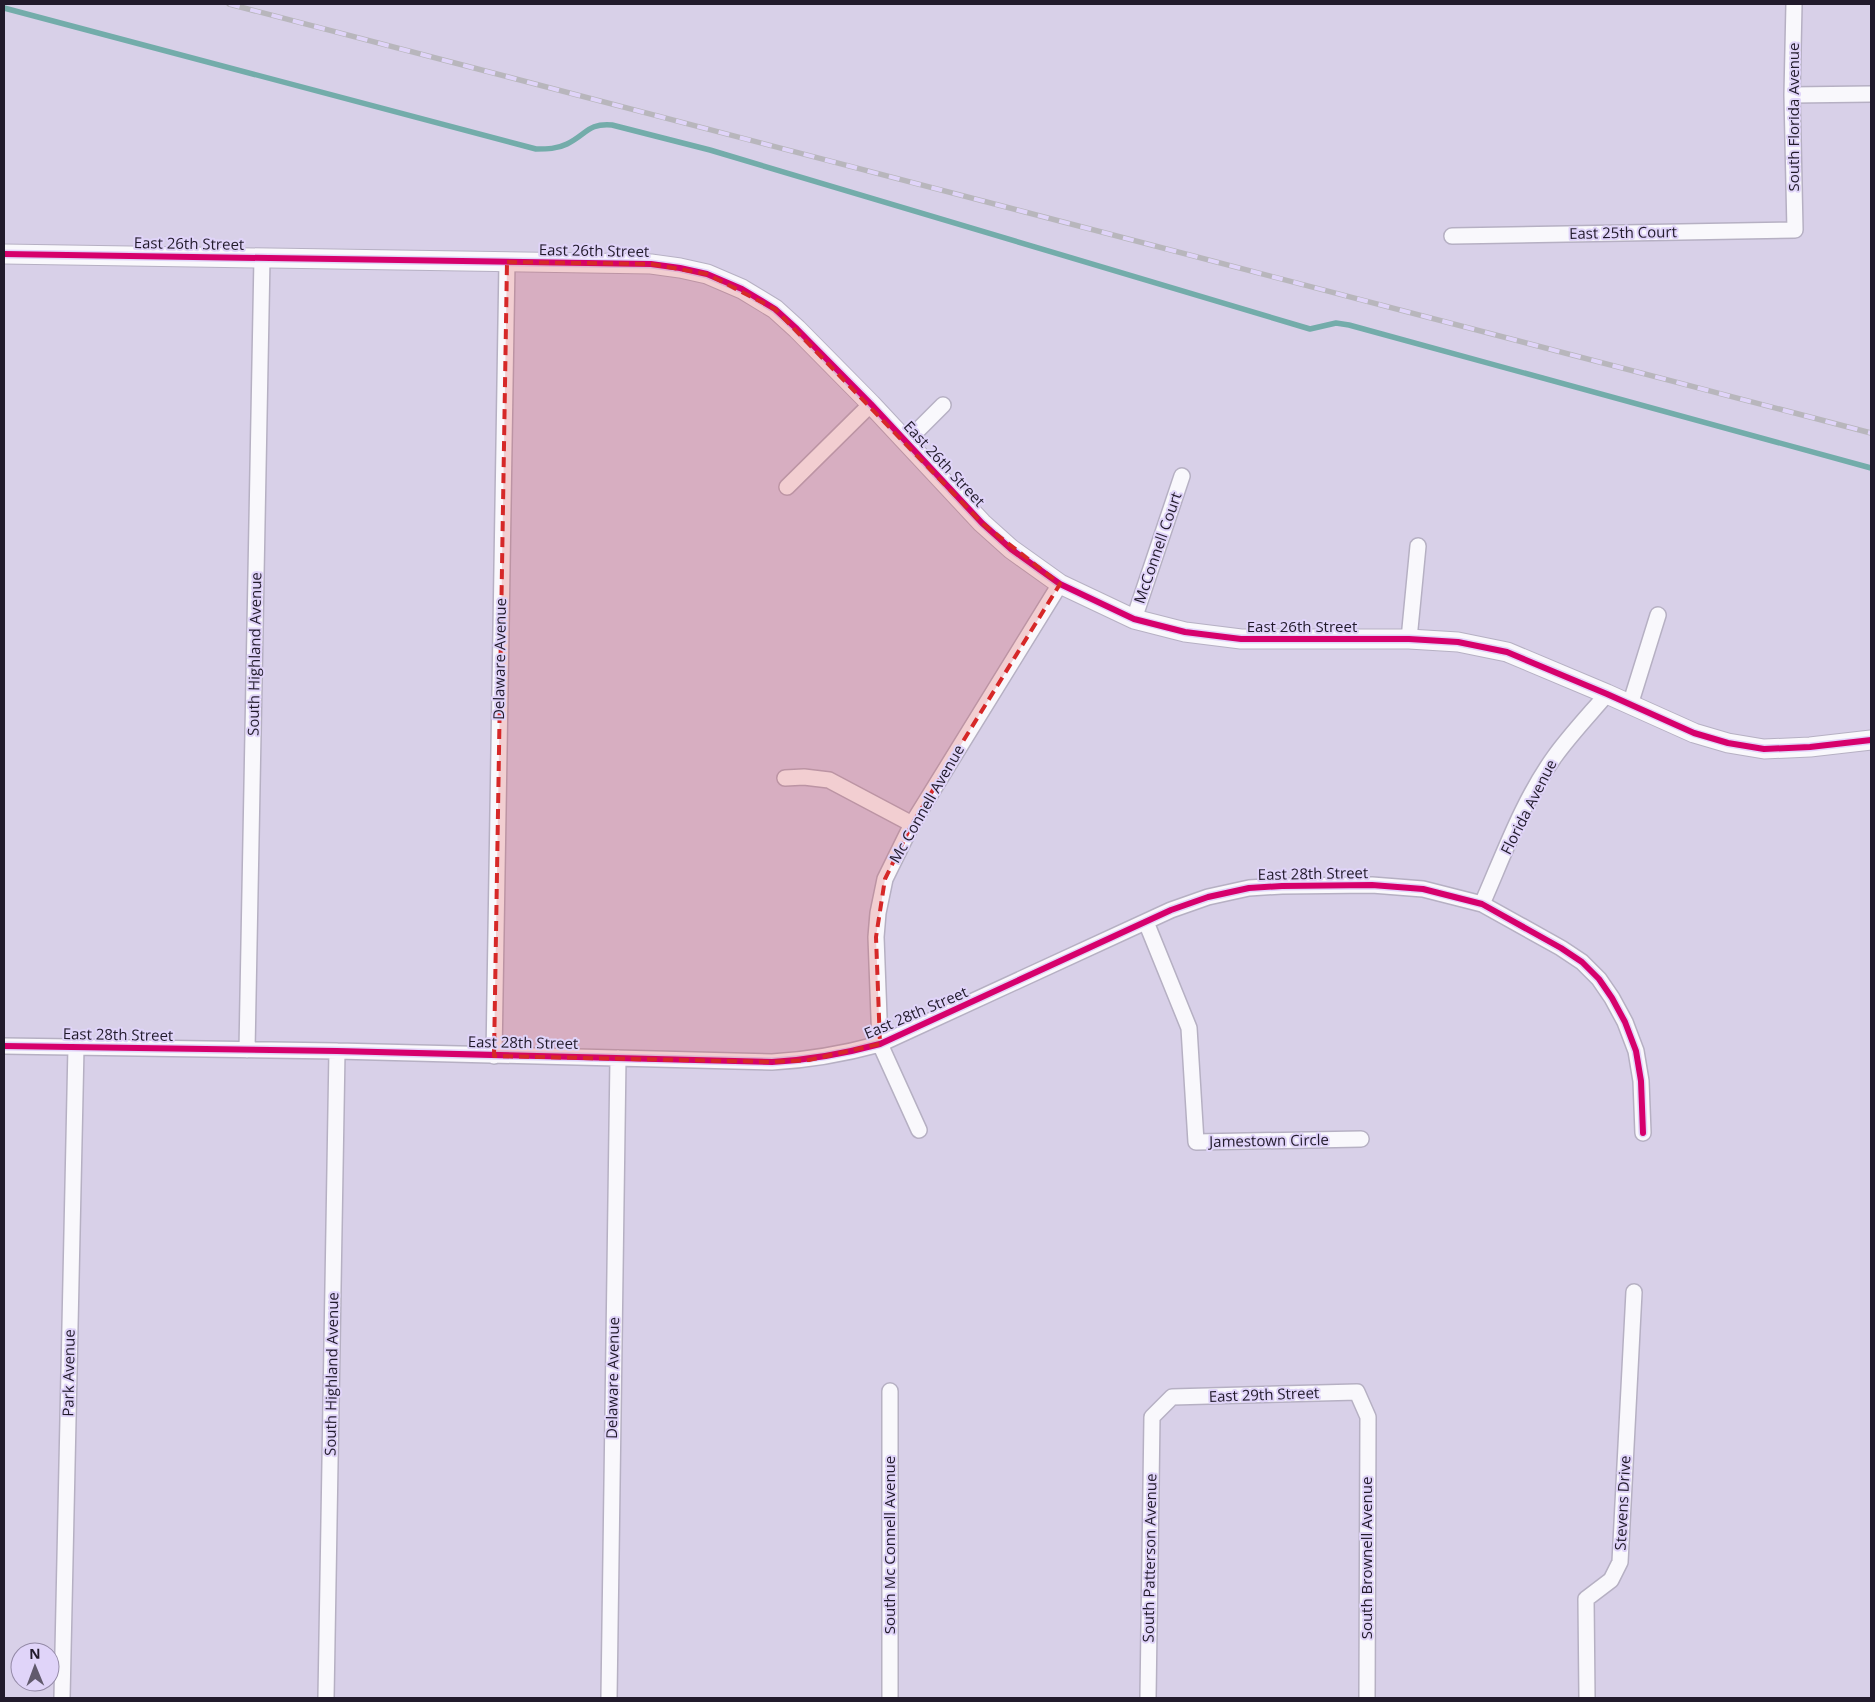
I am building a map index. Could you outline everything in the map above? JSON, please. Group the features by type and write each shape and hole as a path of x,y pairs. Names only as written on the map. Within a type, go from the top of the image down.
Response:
{"street":[{"name":"South Florida Avenue","path":"1794,4 1792,95 1794,230"},
{"path":"1792,95 1871,94"},
{"name":"East 25th Court","path":"1452,236 1794,230"},
{"name":"East 26th Street","path":"4,254 651,264 707,274 742,289 775,309 871,404 982,523 1011,549 1060,584 1134,619 1185,632 1241,639 1458,642 1507,652 1694,733 1728,744 1764,749 1810,747 1871,740"},
{"name":"South Highland Avenue","path":"248,1050 262,258"},
{"name":"Delaware Avenue","path":"494,1056 506,262"},
{"path":"787,487 871,404"},
{"path":"906,442 943,406"},
{"name":"McConnell Court","path":"1134,619 1182,476"},
{"path":"1409,640 1418,546"},
{"name":"Mc Connell Avenue","path":"919,1130 880,1044 876,937 878,914 885,879 912,824 1060,584"},
{"path":"1630,705 1658,615"},
{"name":"Florida Avenue","path":"1482,904 1542,776 1556,755 1607,694"},
{"path":"785,778 804,777 829,780 912,824"},
{"name":"East 28th Street","path":"4,1046 337,1051 772,1062 809,1060 845,1054 880,1044 1171,910 1208,897 1249,888 1372,885 1423,889 1482,904 1562,948 1582,962 1599,979 1612,998 1625,1022 1636,1051 1643,1133"},
{"name":"Jamestown Circle","path":"1146,922 1189,1028 1196,1142 1361,1139"},
{"name":"Park Avenue","path":"62,1698 76,1047"},
{"name":"South Highland Avenue","path":"326,1698 337,1051"},
{"name":"Delaware Avenue","path":"609,1698 618,1058"},
{"name":"Stevens Drive","path":"1587,1698 1586,1599 1611,1580 1620,1562 1634,1292"},
{"name":"South Mc Connell Avenue","path":"890,1391 890,1698"},
{"name":"East 29th Street","path":"1152,1417 1172,1397 1357,1392 1368,1417"},
{"name":"South Patterson Avenue","path":"1148,1698 1152,1417"},
{"name":"South Brownell Avenue","path":"1366,1698 1368,1417"}],"highlighted area":[{"path":"507,262 651,264 707,274 775,309 982,523 1060,584 912,824 885,879 876,937 880,1044 809,1060 772,1062 494,1056"}],"waterway":[{"path":"4,8 536,149 559,147 574,140 592,127 612,125 710,150 1310,329 1336,323 1349,325 1871,468"}],"railway":[{"path":"229,4 1871,433"}],"cycle path":[{"path":"4,254 651,264 707,274 742,289 775,309 871,404 982,523 1011,549 1060,584 1134,619 1185,632 1241,639 1409,639 1458,642 1507,652 1694,733 1728,743 1764,749 1810,747 1871,740"},
{"path":"4,1046 337,1051 772,1062 800,1060 840,1054 880,1044 1171,910 1208,897 1249,888 1372,885 1423,889 1482,904 1561,948 1582,962 1599,979 1612,998 1625,1022 1636,1051 1641,1081 1643,1133"}]}
